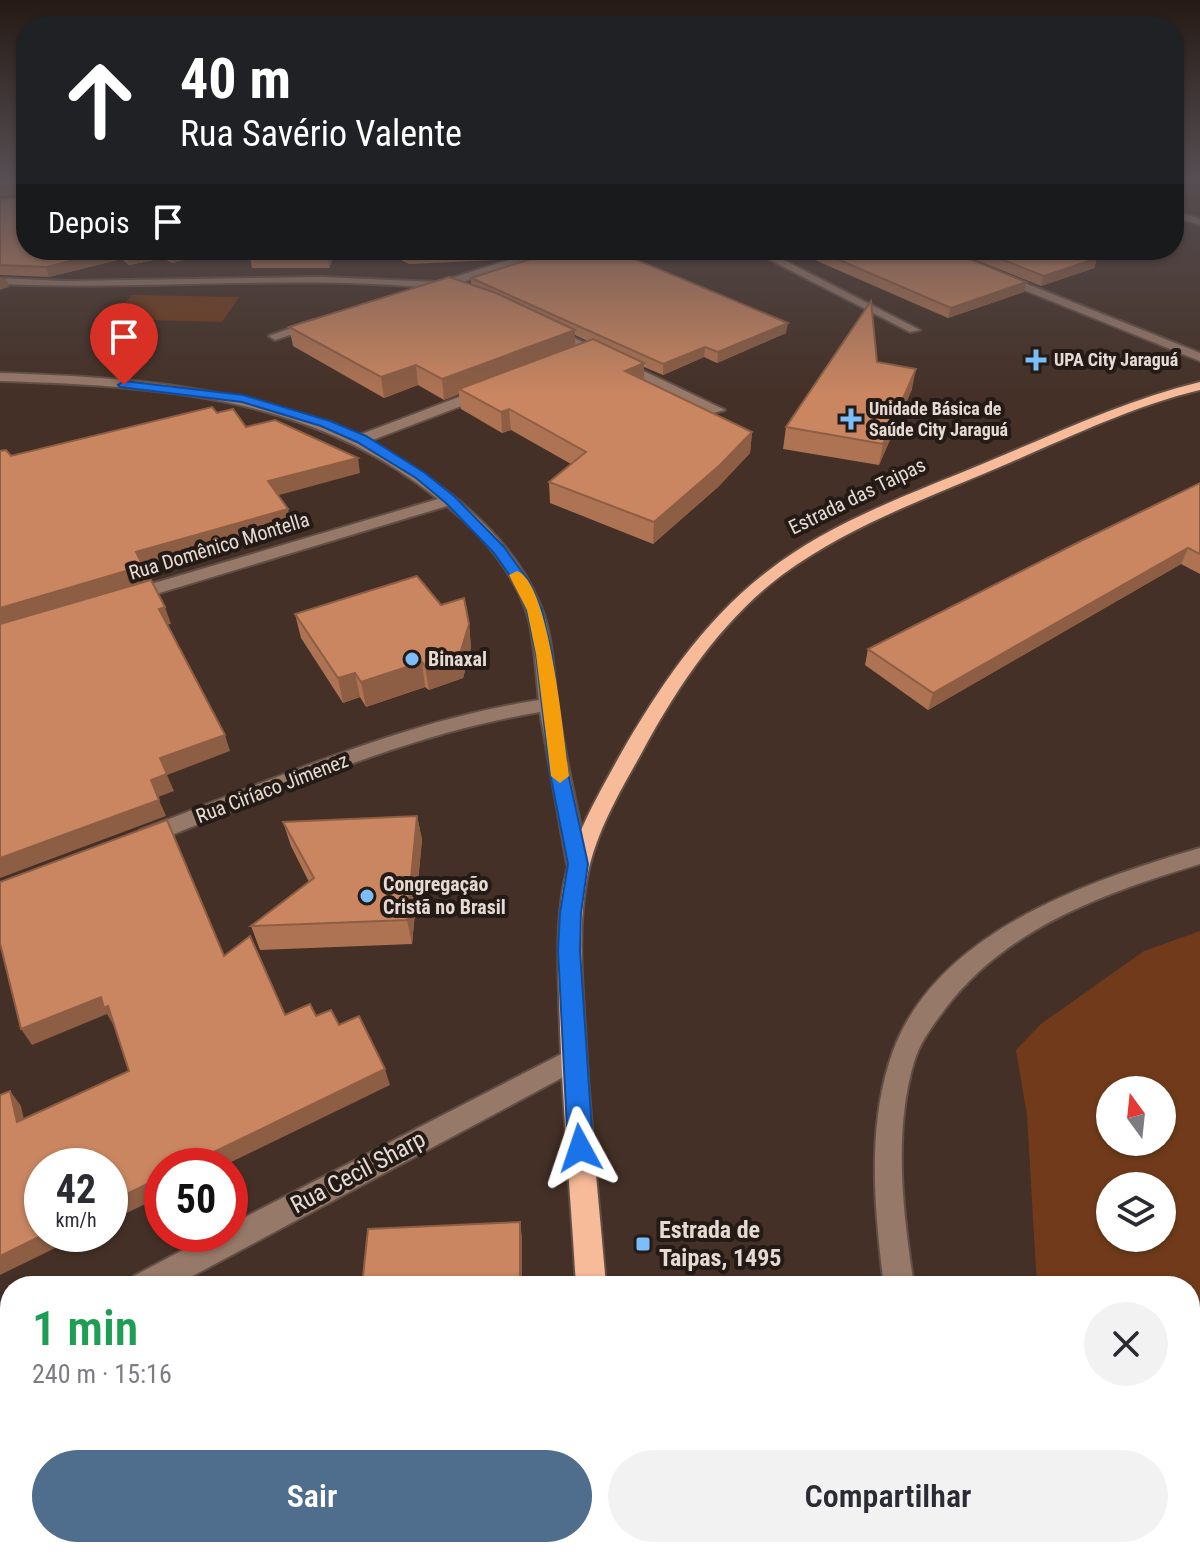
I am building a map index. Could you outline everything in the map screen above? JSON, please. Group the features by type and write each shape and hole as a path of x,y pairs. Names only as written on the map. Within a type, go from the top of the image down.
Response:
{"main road":[{"name":"Estrada das Taipas","path":"590,1276 573,1059 570,913 578,864 622,770 661,701 698,648 755,590 802,554 864,522 1139,404 1200,386"}],"street":[{"path":"402,297 520,260"},
{"path":"775,260 914,330"},
{"path":"990,273 1200,357"},
{"path":"0,281 64,284 321,280 444,285 471,294"},
{"path":"275,336 331,319"},
{"path":"532,321 718,410"},
{"path":"579,355 594,350"},
{"path":"0,377 112,384 243,399 326,423 362,439 420,476 450,500 499,550 522,583 534,610 544,654 548,705 578,864"},
{"path":"362,439 492,389"},
{"path":"207,408 243,399"},
{"name":"Rua Domênico Montella","path":"121,599 450,500"},
{"name":"Rua Ciríaco Jimenez","path":"129,843 411,736 507,709 548,705"},
{"path":"897,1276 889,1224 892,1123 900,1066 936,1000 965,968 1003,936 1053,909 1200,856"},
{"name":"Rua Cecil Sharp","path":"163,1276 573,1059"}],"shaded area":[{"path":"132,295 239,297 222,322 111,319"},
{"path":"1200,931 1200,1276 1036,1276 1027,1115 1016,1050 1041,1024 1144,951"}],"building":[{"path":"0,249 16,249 16,260 74,260 46,267 0,265"},
{"path":"528,260 637,260 788,323 718,352 705,347 663,364 471,278"},
{"path":"839,260 972,260 1026,282 951,308"},
{"path":"1003,260 1091,260 1044,276"},
{"path":"449,277 496,293 575,330 442,379 416,365 381,377 289,327"},
{"path":"871,301 877,362 916,369 883,444 786,427"},
{"path":"593,339 644,363 625,371 752,432 720,465 654,522 549,482 586,452 509,409 501,412 459,389"},
{"path":"212,407 217,413 233,409 246,427 275,420 358,458 268,481 288,509 136,552 143,566 0,608 0,451 6,450 11,456"},
{"path":"1200,483 1200,554 1188,548 933,693 868,649 1079,542"},
{"path":"417,576 441,605 464,598 469,624 460,654 425,666 422,662 361,682 355,673 338,678 295,614"},
{"path":"151,580 165,607 159,609 225,735 160,758 167,774 151,780 159,800 0,858 0,624"},
{"name":"Congregação Cristã no Brasil","path":"417,816 407,920 251,926 314,878 283,822"},
{"path":"167,820 224,956 250,936 285,1015 310,1004 316,1016 331,1010 339,1025 359,1016 385,1069 222,1148 144,1148 144,1186 128,1193 128,1148 24,1148 24,1244 0,1256 0,1095 10,1091 17,1122 129,1071 108,1006 104,1008 101,997 21,1029 0,943 0,882"},
{"path":"520,1222 520,1276 363,1276 368,1229"}],"slow traffic":[{"path":"517,575 534,610 544,654 548,705 560,776"}],"place":[{"name":"UPA City Jaraguá","path":"1036,360"},
{"name":"Unidade Básica de Saúde City Jaraguá","path":"851,419"},
{"name":"Binaxal","path":"412,659"},
{"name":"Congregação Cristã no Brasil","path":"367,896"},
{"name":"Estrada de Taipas, 1495","path":"643,1244"}],"route":[{"path":"124,385 243,399 326,423 362,439 390,455 450,500 499,550 522,583 534,610 544,654 548,705 559,773 578,864 570,913 569,950 580,1148"}]}
